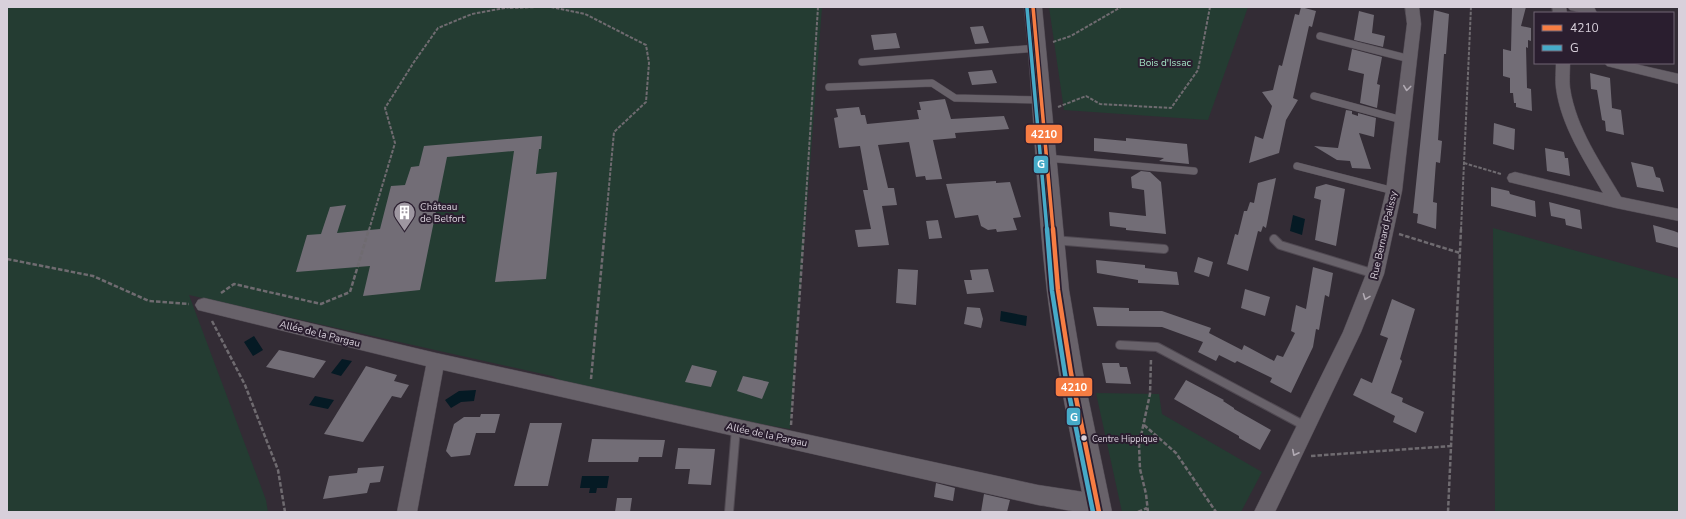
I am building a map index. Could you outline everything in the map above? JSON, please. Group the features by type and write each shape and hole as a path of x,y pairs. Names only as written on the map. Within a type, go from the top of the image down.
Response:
{"main road":[{"path":"1033,7 1038,48 1050,103 1046,158 1053,240 1064,335 1082,434 1098,508"}],"street":[{"name":"Rue Bernard Palissy","path":"1264,512 1308,427 1352,332 1375,274 1394,191 1414,24 1412,7"},
{"path":"1575,7 1591,10"},
{"path":"1563,64 1563,87 1569,112 1578,133 1616,202"},
{"path":"1616,64 1679,79"},
{"path":"1515,178 1679,215"},
{"name":"Allée de la Pargau","path":"204,305 436,362 1098,508"},
{"path":"407,512 436,362"}],"lane":[{"path":"1320,36 1410,58"},
{"path":"862,62 1038,48"},
{"path":"829,87 932,83 955,98 1050,103"},
{"path":"1314,96 1402,120"},
{"path":"1046,158 1194,170"},
{"path":"1297,166 1394,191"},
{"path":"1274,239 1280,245 1375,274"},
{"path":"1053,240 1164,249"},
{"path":"1120,345 1158,347 1308,427"},
{"path":"729,512 736,428"}],"path":[{"path":"7,259 93,276 149,301 204,305 234,284 321,304 350,292 394,143 385,108 414,62 438,28 472,14 510,8 538,7"},
{"path":"551,7 585,14 646,46 649,63 646,102 614,132 601,286 589,395"},
{"path":"790,439 818,7"},
{"path":"1038,48 1071,36 1121,7"},
{"path":"1050,103 1086,96 1100,104 1171,108 1198,70 1210,7"},
{"path":"1448,512 1471,7"},
{"path":"1464,163 1515,178"},
{"path":"1385,230 1460,253"},
{"path":"204,305 244,385 278,470 285,512"},
{"path":"1138,512 1148,510 1139,457 1139,445 1150,394 1151,346"},
{"path":"1144,425 1163,440 1179,457 1216,512"},
{"path":"1293,457 1451,446"}],"green space":[{"path":"7,7 822,7 790,429 589,395 552,376 189,295 266,500 268,512 7,512"},
{"name":"Bois d'Issac","path":"1049,7 1248,7 1208,120 1064,110"},
{"path":"1493,228 1679,279 1679,512 1495,512"},
{"path":"1096,393 1159,394 1162,414 1262,472 1241,512 1122,512"}],"water":[{"path":"1293,215 1305,219 1302,235 1290,231"},
{"path":"1001,311 1027,316 1026,326 1000,321"},
{"path":"254,336 263,350 253,356 244,342"},
{"path":"342,359 352,361 341,376 331,373"},
{"path":"476,390 474,401 461,402 451,408 445,400 459,391"},
{"path":"315,396 334,400 328,409 309,405"},
{"path":"582,476 609,476 607,488 597,488 596,493 589,493 590,488 580,488"}],"building":[{"path":"1301,7 1316,11 1312,27 1309,26 1293,98 1298,100 1286,120 1279,153 1249,163 1255,136 1263,139 1272,106 1262,92 1273,90 1279,65 1282,66 1295,14 1299,15"},
{"path":"1512,7 1526,7 1521,26 1531,28 1531,41 1528,40 1528,48 1526,47 1527,88 1531,89 1532,111 1516,107 1513,93 1510,93 1510,78 1503,76 1503,49 1511,51"},
{"path":"1434,10 1449,14 1446,54 1444,54 1438,140 1442,141 1440,163 1436,162 1433,202 1437,203 1436,229 1417,223 1418,214 1413,213"},
{"path":"1359,11 1374,15 1372,33 1385,36 1383,47 1354,40"},
{"path":"983,26 989,43 975,44 970,27"},
{"path":"896,33 900,48 874,50 871,35"},
{"path":"1352,49 1382,57 1377,84 1380,85 1377,108 1360,103 1364,74 1348,70"},
{"path":"992,70 997,83 972,85 968,72"},
{"path":"1590,73 1610,78 1612,108 1621,110 1624,135 1606,131 1605,121 1602,120 1597,90 1591,89"},
{"path":"945,99 951,119 1004,116 1009,129 955,133 956,138 933,140 942,179 926,180 925,176 916,177 909,142 878,145 888,188 894,188 897,205 882,206 889,245 858,247 855,230 871,229 863,190 868,190 860,146 839,148 834,118 838,117 836,109 859,107 861,115 865,115 867,124 919,119 917,110 921,110 919,102"},
{"path":"1346,110 1352,111 1352,114 1358,116 1358,113 1376,118 1374,137 1359,133 1371,169 1352,168 1350,161 1337,160 1314,146 1338,148"},
{"path":"1494,123 1515,129 1514,150 1493,144"},
{"name":"Château de Belfort","path":"542,136 536,174 557,172 546,279 495,282 514,151 447,157 420,290 363,296 370,266 296,272 307,235 321,234 330,207 346,205 337,233 380,229 391,186 405,185 411,167 419,166 424,146"},
{"path":"1094,138 1126,141 1126,138 1187,144 1189,164 1159,161 1164,158 1094,151"},
{"path":"1545,148 1564,152 1565,158 1568,158 1570,176 1547,171"},
{"path":"1631,162 1653,167 1656,177 1660,178 1664,192 1637,187"},
{"path":"1141,171 1150,172 1161,182 1166,234 1126,230 1126,228 1110,226 1109,212 1146,216 1144,190 1132,188 1131,177"},
{"path":"1276,178 1266,228 1263,226 1261,232 1258,231 1248,271 1227,264 1235,234 1238,235 1244,211 1247,211 1250,202 1254,203 1258,183"},
{"path":"996,181 996,183 1010,182 1021,217 1013,218 1017,230 997,232 996,229 988,230 981,226 978,215 955,218 946,184"},
{"path":"1326,184 1345,189 1336,246 1315,240 1321,200 1314,198 1316,187"},
{"path":"1491,187 1509,191 1510,194 1535,201 1536,217 1491,206"},
{"path":"1549,202 1580,210 1582,229 1566,225 1565,219 1551,216"},
{"path":"938,220 942,238 929,239 926,221"},
{"path":"1653,225 1679,233 1679,248 1656,242"},
{"path":"1198,257 1213,262 1209,277 1194,272"},
{"path":"1096,260 1145,265 1145,268 1177,272 1179,285 1138,283 1138,280 1097,273"},
{"path":"1313,267 1333,273 1329,297 1325,295 1319,330 1316,329 1313,347 1291,393 1270,382 1272,378 1237,361 1235,363 1219,355 1216,361 1198,352 1203,342 1162,327 1097,326 1093,307 1129,308 1129,311 1162,311 1211,328 1209,333 1242,350 1244,345 1274,361 1277,355 1283,357 1295,333 1291,331 1296,305 1306,309"},
{"path":"898,269 918,270 916,305 896,303"},
{"path":"988,269 994,292 967,294 964,280 972,280 970,270"},
{"path":"1245,289 1270,297 1265,316 1241,308"},
{"path":"1392,299 1415,309 1400,359 1402,361 1391,393 1403,398 1402,402 1424,412 1416,433 1393,422 1395,416 1353,395 1361,378 1372,383 1388,338 1380,335"},
{"path":"967,307 980,308 983,319 981,328 964,324"},
{"path":"279,350 326,361 314,378 266,367"},
{"path":"1102,363 1119,363 1120,367 1127,367 1131,384 1106,383"},
{"path":"692,365 717,371 711,387 685,382"},
{"path":"366,366 397,375 394,381 409,385 401,398 392,396 363,442 324,434"},
{"path":"743,376 769,382 762,399 737,391"},
{"path":"1186,380 1224,400 1223,401 1234,409 1271,430 1260,450 1239,438 1239,436 1174,399"},
{"path":"481,414 500,414 495,433 476,433 470,455 451,457 446,451 454,424 464,417 480,417"},
{"path":"530,423 562,423 548,486 514,486"},
{"path":"592,439 665,440 662,457 639,457 638,462 588,462"},
{"path":"678,448 715,449 711,485 688,484 690,469 675,469"},
{"path":"384,466 380,482 370,483 367,493 323,499 329,476 357,473 358,468"},
{"path":"936,483 955,488 953,501 934,497"},
{"path":"984,494 1010,500 1007,512 981,512"},
{"path":"617,498 632,498 630,512 615,512"}],"transit line":[{"name":"4210","path":"1033,7 1058,290 1071,373 1099,512"},
{"name":"G","path":"1027,8 1052,291 1065,374 1093,512"}],"place":[{"name":"Château de Belfort","path":"405,232"},
{"name":"Centre Hippique","path":"1084,438"}]}
